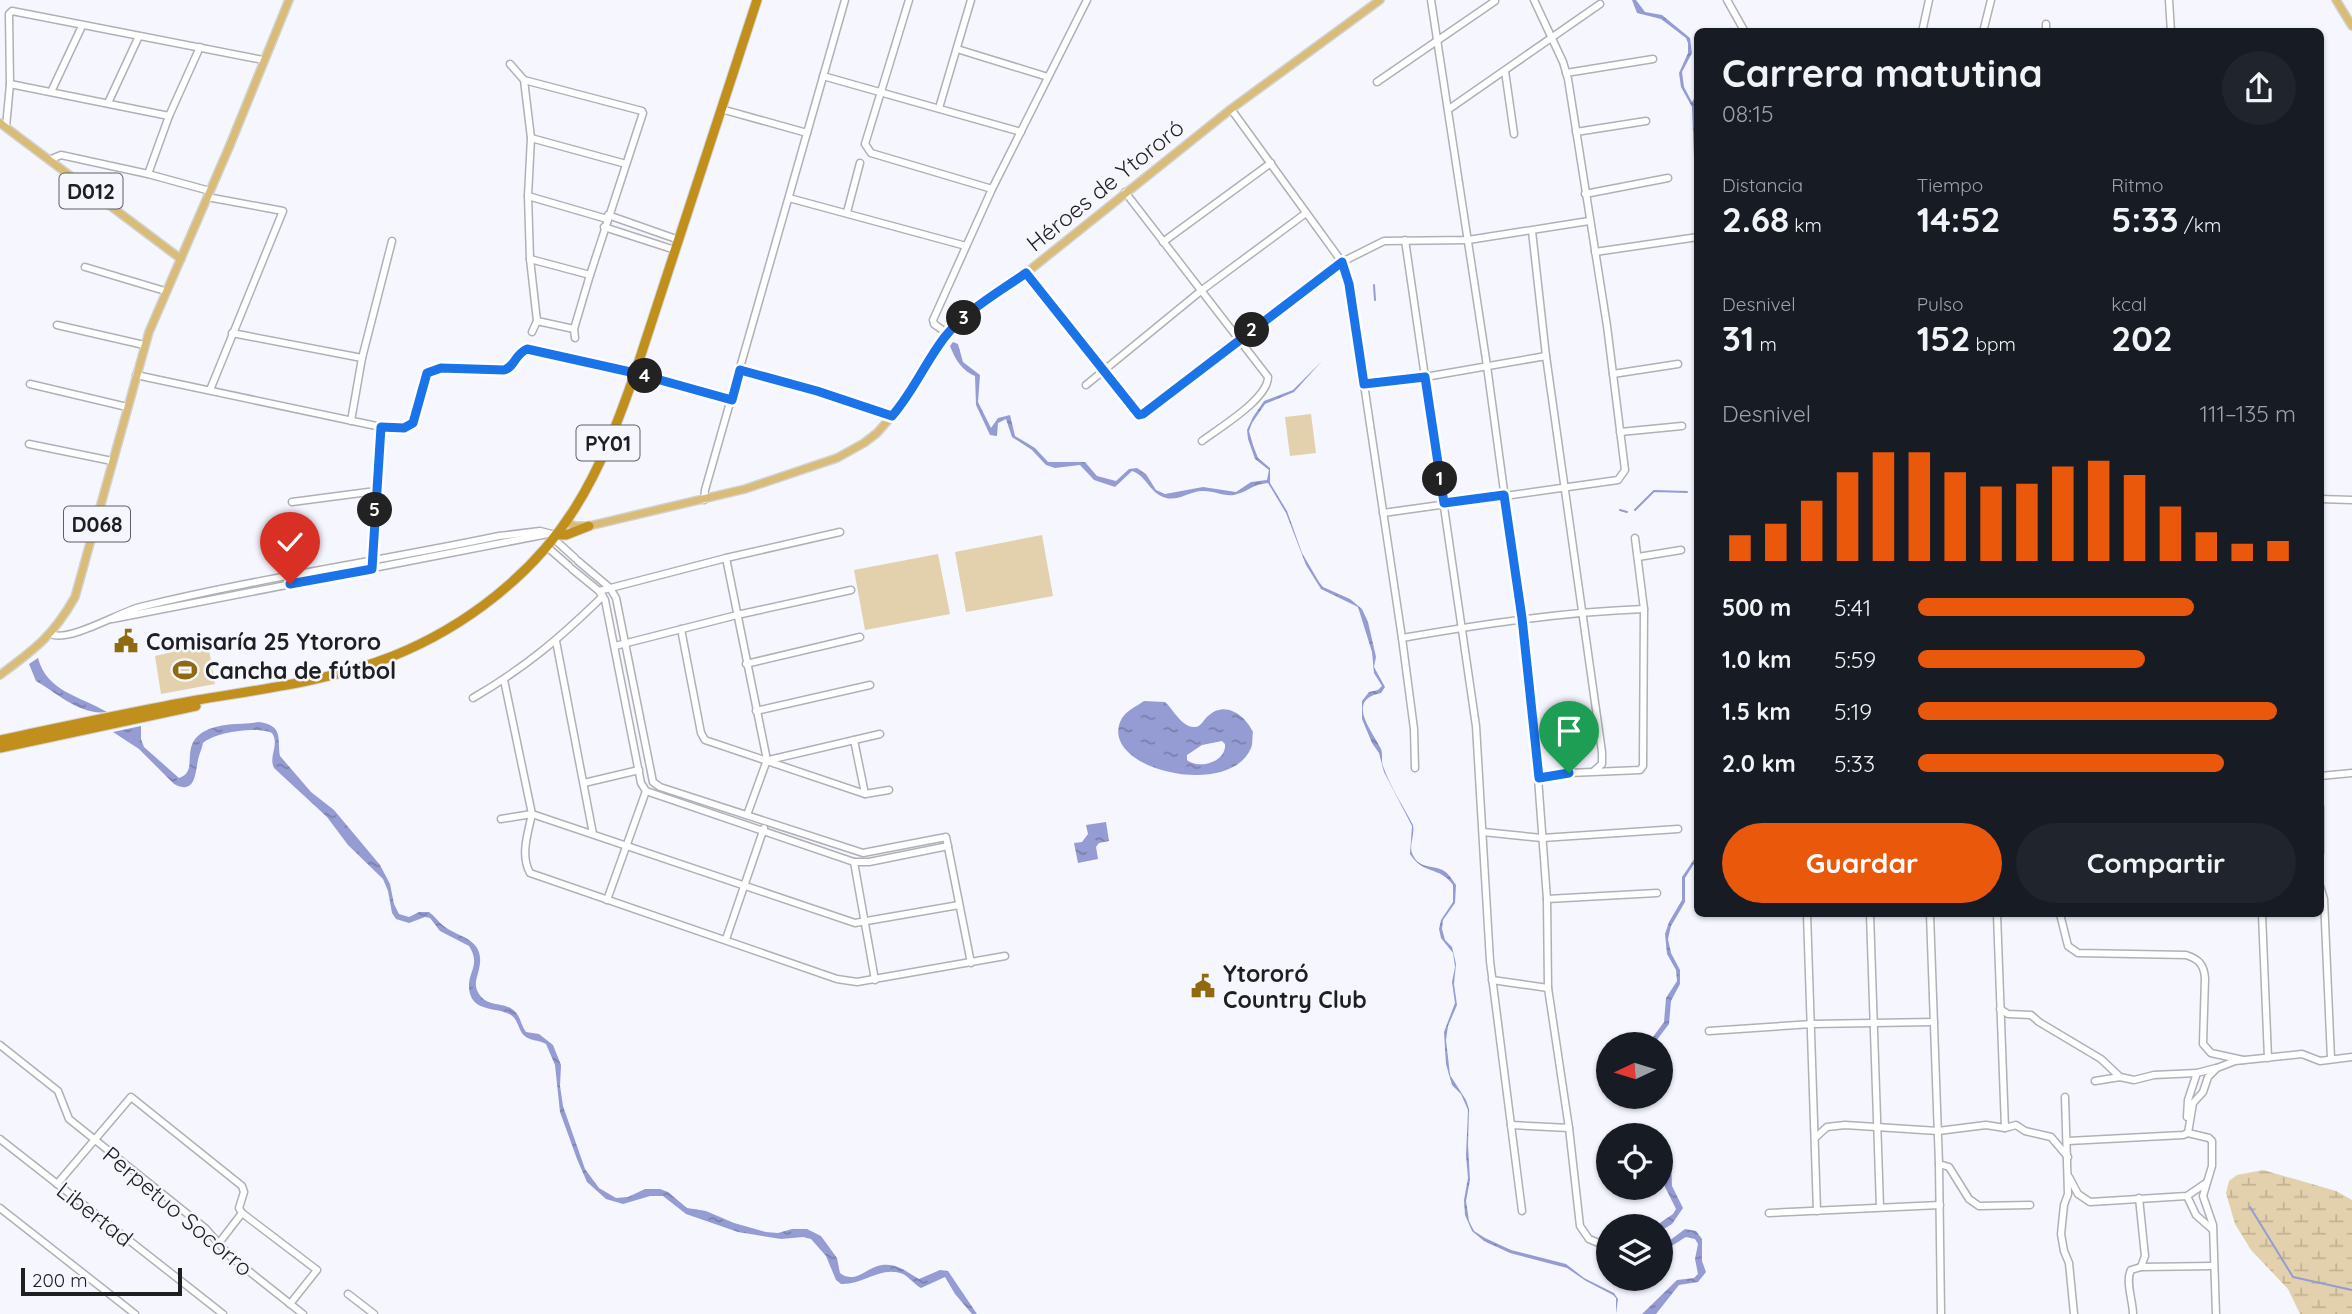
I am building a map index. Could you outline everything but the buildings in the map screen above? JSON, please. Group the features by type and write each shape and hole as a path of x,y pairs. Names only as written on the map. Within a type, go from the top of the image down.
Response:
{"highway":[{"name":"PY01","path":"0,748 114,720 336,674 391,657 424,642 499,593 566,522 607,448 635,373 757,0"},
{"path":"575,508 580,519 591,526"},
{"path":"552,536 566,535 591,526"},
{"name":"PY01","path":"0,740 92,725"}],"main road":[{"name":"D068","path":"0,675 51,634 75,597 144,345 289,0"},
{"name":"Héroes de Ytororó","path":"566,522 591,526 704,500 837,458 864,443 877,433 907,398 937,348 968,315 1026,273 1231,109 1380,0"},
{"path":"2336,0 2352,26"},
{"name":"D012","path":"3,125 181,259"}],"street":[{"path":"704,500 845,0"},
{"path":"909,0 865,144 867,149 871,153 992,189"},
{"path":"939,108 971,0"},
{"path":"946,336 933,320 992,189 1087,0"},
{"path":"1431,0 1522,618 1539,778 1547,899 1548,988 1569,1128 1580,1226 1582,1232 1596,1242"},
{"path":"1383,513 1618,480 1625,470 1595,252 1566,73 1534,0"},
{"path":"1727,0 1743,28"},
{"path":"1923,28 1928,0"},
{"path":"1984,28 1991,0"},
{"path":"2169,0 2169,28"},
{"path":"1377,82 1495,1"},
{"path":"1449,109 1600,4"},
{"path":"3,125 10,85 10,12 264,60"},
{"path":"51,92 82,26"},
{"path":"108,103 139,36"},
{"path":"148,174 169,116 200,47"},
{"path":"957,49 1048,77"},
{"path":"1566,73 1653,59"},
{"path":"510,64 524,80 642,111 643,116 604,227 574,329 575,338"},
{"path":"1505,71 1514,134"},
{"path":"823,76 1021,132"},
{"path":"524,80 531,138 528,196 530,259 537,321 532,332"},
{"path":"10,85 169,116"},
{"path":"721,109 807,133"},
{"path":"1231,109 1342,262 1349,284 1402,638 1414,729 1416,768"},
{"path":"1576,132 1646,121"},
{"path":"531,138 625,164"},
{"path":"49,160 61,155 148,174 209,194 283,211 210,390"},
{"path":"846,212 860,163"},
{"path":"1163,243 1271,163"},
{"path":"1585,194 1668,178"},
{"path":"1125,192 1268,377 1266,389 1243,411 1202,441"},
{"path":"528,196 608,217 677,245"},
{"path":"789,198 966,246"},
{"path":"1086,385 1202,290 1306,213"},
{"path":"1026,273 1139,415 1342,262 1376,243 1468,240 1589,221"},
{"path":"604,227 677,245"},
{"path":"1532,230 1546,356 1603,760 1600,767 1594,771"},
{"path":"1595,252 1694,238"},
{"path":"1405,240 1476,726 1492,980 1522,1211"},
{"path":"351,421 362,358 392,241"},
{"path":"530,259 590,275"},
{"path":"85,267 165,292"},
{"path":"537,321 574,329"},
{"path":"57,326 144,345"},
{"path":"232,333 362,358"},
{"path":"136,375 381,427 404,428 413,423 427,373 441,368 504,370 511,366 516,356 527,349 635,373 732,400"},
{"path":"1364,384 1425,377 1546,356"},
{"path":"1613,374 1678,364"},
{"path":"740,370 817,391 892,416"},
{"path":"30,384 127,407"},
{"path":"1620,432 1682,426"},
{"path":"372,565 381,427"},
{"path":"29,444 113,461"},
{"path":"292,502 376,491"},
{"path":"2324,499 2352,500"},
{"path":"473,698 504,680 556,641 601,593 610,588 726,558 840,533"},
{"path":"111,619 536,534 552,536 610,588 616,598 653,782"},
{"path":"1539,778 1594,771 1640,770 1644,762 1644,609 1635,538"},
{"path":"546,546 601,593 615,646 639,769 646,789"},
{"path":"1638,557 1681,550"},
{"path":"726,558 767,760 747,815"},
{"path":"51,634 65,637 125,611 202,592 372,565"},
{"path":"615,646 851,590"},
{"path":"202,592 204,601"},
{"path":"1402,638 1522,618 1583,611 1644,609"},
{"path":"681,629 702,737 865,794 889,790"},
{"path":"746,664 860,637"},
{"path":"556,641 593,834"},
{"path":"504,680 532,814 525,856 530,873 837,979 857,982 875,980 1005,956"},
{"path":"756,711 870,685"},
{"path":"767,760 880,734"},
{"path":"855,740 865,794"},
{"path":"583,783 639,769"},
{"path":"2324,775 2352,773"},
{"path":"607,900 646,789 653,782"},
{"path":"646,789 653,782"},
{"path":"653,782 863,853 946,837 971,963"},
{"path":"646,789 854,862 869,862 948,846"},
{"path":"501,819 532,814 844,919 865,922 959,905"},
{"path":"726,939 767,822"},
{"path":"1483,832 1542,838 1678,829"},
{"path":"854,862 875,980"},
{"path":"1547,899 1657,893"},
{"path":"2324,899 2331,1059"},
{"path":"1807,917 1817,1211"},
{"path":"1870,917 1880,1207"},
{"path":"1930,917 1939,1164 1941,1314"},
{"path":"1997,917 2005,1128"},
{"path":"2061,917 2068,946 2078,953 2186,956 2201,963 2206,978 2203,1044 2211,1053 2244,1060"},
{"path":"2262,917 2268,1058"},
{"path":"1492,980 1548,988"},
{"path":"2000,1009 2008,1014 2031,1015 2101,1059 2120,1077"},
{"path":"1709,1031 1812,1024 1934,1022"},
{"name":"Perpetuo Socorro","path":"0,1045 58,1091 69,1119 205,1227 231,1257 303,1314"},
{"path":"2095,1081 2197,1073 2244,1060 2302,1054 2320,1061 2352,1057"},
{"path":"2188,1133 2193,1103 2203,1092 2208,1077 2217,1068"},
{"path":"2188,1133 2188,1100 2197,1073"},
{"path":"57,1184 131,1097 242,1185 244,1192 239,1208 242,1213 317,1270 290,1304"},
{"path":"2065,1097 2068,1194 2061,1234 2069,1263 2074,1314"},
{"path":"2004,1109 2025,1132 2051,1137 2068,1157"},
{"path":"1815,1114 1827,1127 1938,1131 1986,1125 2005,1128 2016,1125"},
{"path":"1511,1125 1569,1128"},
{"path":"1816,1137 1827,1127"},
{"path":"2068,1141 2188,1133 2205,1136 2212,1141 2212,1166 2203,1196 2213,1230 2216,1314"},
{"name":"Libertad","path":"0,1139 223,1314"},
{"path":"1939,1164 1949,1167 1969,1199 1979,1206 2030,1205"},
{"path":"2067,1172 2074,1189 2090,1202 2187,1196 2207,1182"},
{"path":"2187,1196 2196,1215 2213,1230"},
{"path":"2139,1198 2145,1256 2141,1267"},
{"path":"1769,1213 1940,1205"},
{"path":"0,1208 135,1314"},
{"path":"219,1243 242,1213"},
{"path":"2133,1314 2128,1274 2131,1270 2141,1267 2213,1266"},
{"path":"348,1294 374,1314"}],"green space":[{"path":"1311,414 1316,453 1290,456 1285,417"},
{"path":"1042,535 1053,596 966,612 955,552"},
{"path":"938,554 950,614 865,630 854,570"},
{"name":"Cancha de fútbol","path":"208,644 215,684 161,694 155,656"},
{"path":"2263,1170 2336,1191 2352,1200 2352,1314 2300,1314 2288,1289 2251,1250 2235,1224 2226,1193 2229,1181 2237,1175"}],"water":[{"path":"1632,0 1636,0 1645,12 1662,15 1690,38 1692,53 1682,72 1684,87 1692,102 1694,99 1694,157 1692,107 1681,87 1679,73 1688,53 1688,43 1686,38 1661,19 1637,13"},
{"path":"953,342 958,344 963,362 980,375 978,402 991,428 998,418 1010,415 1015,436 1035,448 1048,462 1085,462 1097,476 1116,481 1129,469 1137,468 1146,474 1156,490 1165,494 1203,487 1236,492 1251,482 1267,480 1269,470 1255,459 1248,439 1247,430 1253,417 1264,401 1293,390 1322,361 1294,392 1265,404 1249,431 1258,458 1270,468 1270,483 1287,511 1302,553 1319,582 1323,587 1350,599 1362,609 1368,622 1376,657 1374,667 1385,687 1381,693 1365,702 1364,716 1381,749 1382,764 1389,781 1413,825 1411,850 1414,858 1420,864 1445,871 1456,885 1455,903 1443,920 1442,929 1445,940 1452,947 1456,964 1454,984 1457,1005 1448,1026 1446,1040 1450,1075 1466,1100 1469,1109 1470,1180 1466,1201 1469,1221 1474,1231 1485,1238 1511,1250 1566,1264 1596,1286 1567,1268 1510,1253 1484,1241 1472,1231 1465,1215 1468,1110 1461,1094 1452,1085 1446,1064 1444,1032 1455,1003 1452,982 1455,967 1453,953 1441,938 1439,929 1441,920 1453,902 1453,885 1443,875 1420,865 1410,854 1412,826 1384,772 1379,753 1362,719 1362,701 1369,692 1382,686 1374,673 1372,652 1358,607 1321,589 1306,565 1286,513 1268,483 1233,495 1199,491 1166,498 1156,493 1141,476 1132,471 1115,487 1094,480 1080,465 1055,468 1046,465 1032,450 1012,437 1006,419 998,423 997,436 990,435 976,405 975,376 963,368 950,346"},
{"path":"38,658 42,669 57,686 107,712 88,711 36,681 29,664"},
{"path":"1144,701 1165,702 1182,721 1195,727 1214,711 1221,709 1234,712 1245,720 1253,732 1251,748 1238,764 1218,773 1193,775 1168,772 1145,763 1127,751 1119,736 1122,718","holes":["1222,741 1225,744 1222,756 1217,760 1205,764 1187,760 1187,755 1202,745"]},
{"path":"259,722 276,730 280,756 311,792 334,810 380,865 390,884 399,914 409,917 419,912 429,912 445,927 475,945 480,959 476,984 482,998 512,1009 526,1032 539,1034 553,1045 561,1065 563,1106 585,1169 599,1188 616,1198 628,1197 645,1189 660,1189 668,1192 687,1208 706,1211 766,1232 807,1229 821,1236 837,1258 840,1273 846,1276 856,1276 882,1265 897,1267 919,1279 940,1270 948,1271 977,1314 972,1314 945,1277 921,1288 903,1274 895,1272 880,1273 857,1282 841,1284 836,1280 826,1256 811,1239 781,1239 738,1232 686,1214 663,1196 650,1196 623,1204 606,1199 587,1182 577,1159 560,1112 555,1065 546,1044 526,1037 511,1015 474,1002 469,982 474,958 469,946 440,931 430,918 425,917 409,923 396,919 383,879 348,845 327,817 274,768 272,759 275,742 272,733 247,730 209,739 203,743 193,782 181,787 174,784 139,749 113,732 141,726 144,747 179,778 188,770 192,745 203,732 223,725"},
{"path":"1106,822 1109,841 1099,843 1096,847 1098,859 1078,863 1074,843 1082,842 1088,834 1086,825"},
{"path":"1694,859 1685,878 1685,902 1671,926 1668,939 1671,953 1680,970 1680,984 1671,1001 1669,1024 1663,1032 1657,1032 1664,1022 1666,998 1677,981 1676,970 1667,954 1665,934 1682,900 1682,877"},
{"path":"1673,1188 1683,1208 1673,1223 1676,1209 1672,1200"},
{"path":"1685,1229 1696,1231 1702,1239 1702,1261 1706,1272 1698,1282 1679,1285 1656,1314 1642,1314 1666,1291 1673,1291 1673,1284 1677,1280 1694,1278 1698,1274 1695,1259 1698,1244 1695,1239 1686,1237 1674,1244 1673,1238"},
{"path":"1605,1291 1614,1293 1618,1299 1616,1314 1616,1298"}],"waterway":[{"path":"1374,285 1375,300"},
{"path":"1635,510 1654,491 1687,492"},
{"path":"1620,510 1627,512"},
{"path":"2250,1207 2293,1277 2352,1290"}],"place":[{"name":"Comisaría 25 Ytororo","path":"126,641"},
{"name":"Cancha de fútbol","path":"185,670"},
{"name":"Ytororó Country Club","path":"1203,986"}],"route":[{"path":"290,584 372,569 381,427 410,426 427,373 441,368 504,370 511,366 516,356 527,349 635,373 732,400 740,370 817,391 892,416 907,398 944,338 968,315 1026,273 1139,415 1342,262 1349,284 1364,384 1425,377 1444,503 1504,495 1532,697 1539,778 1569,773"}]}
